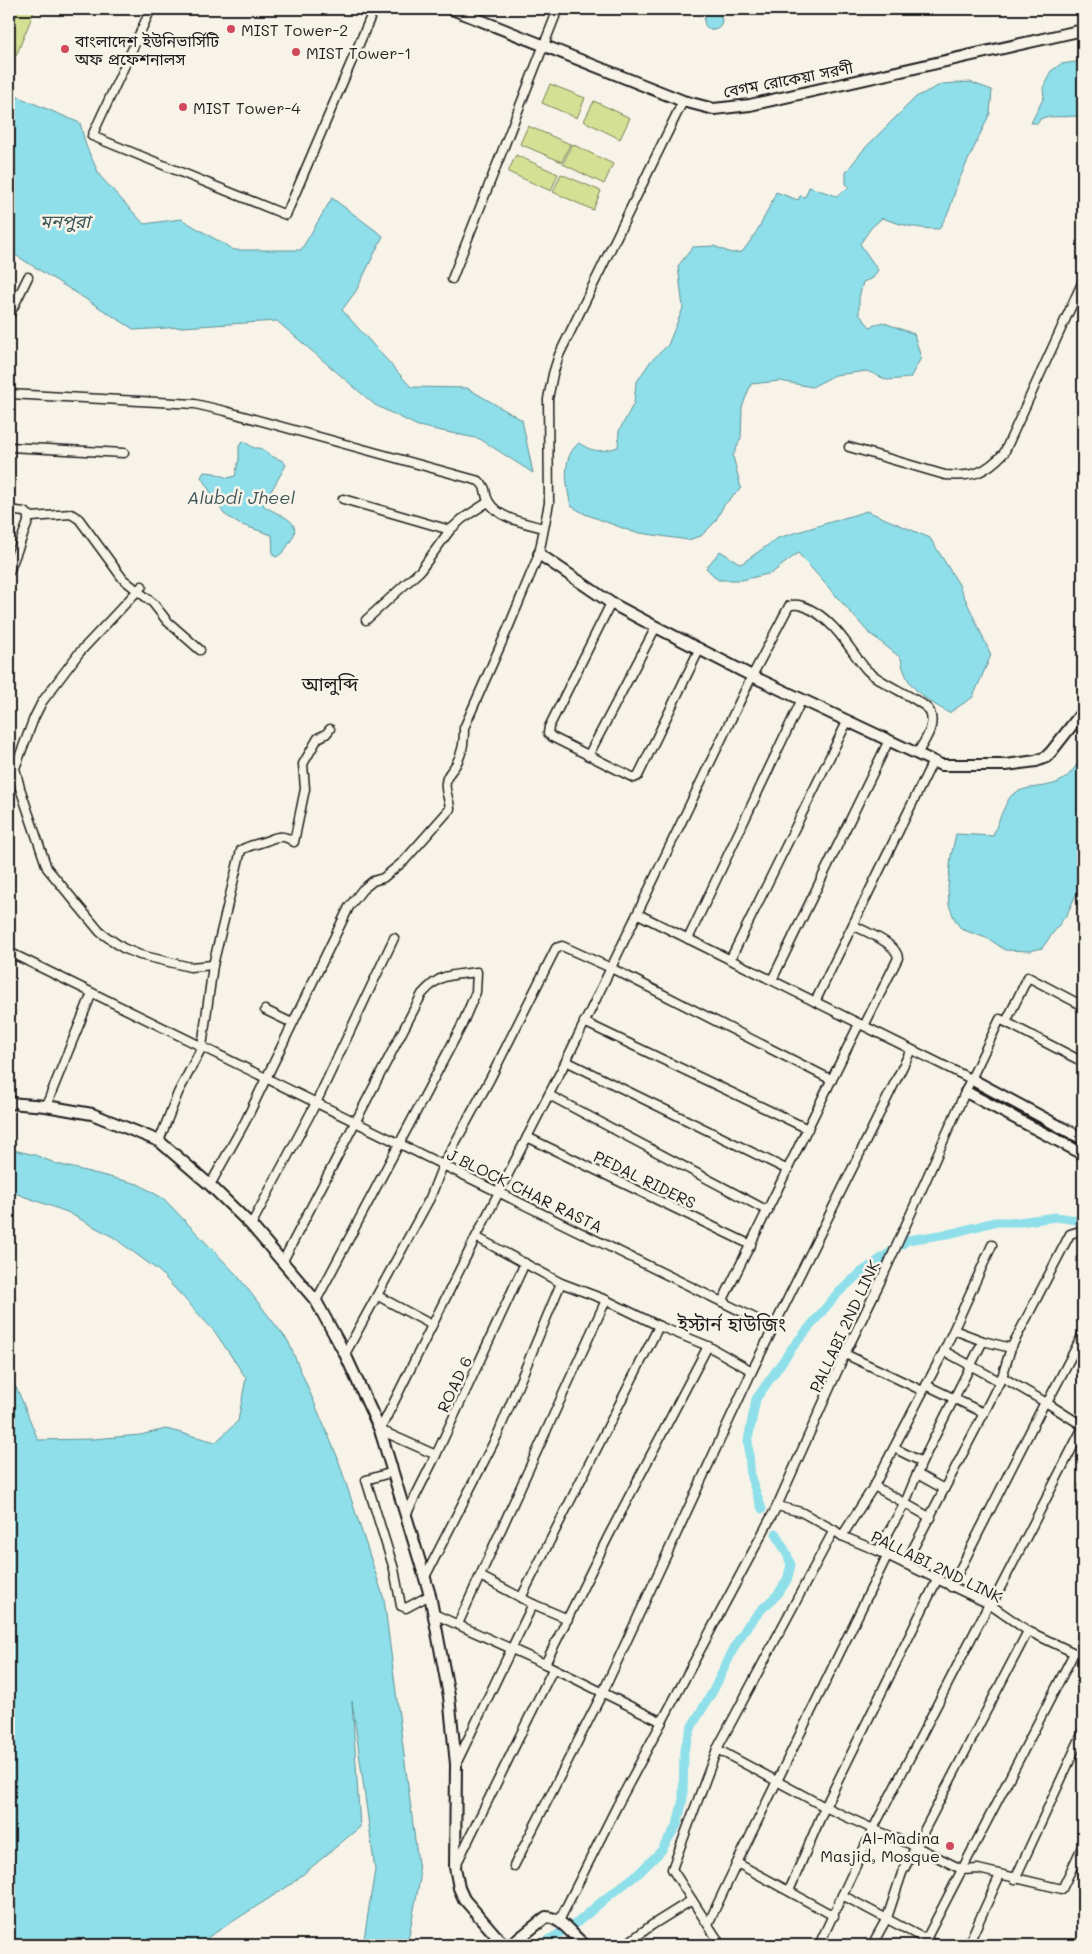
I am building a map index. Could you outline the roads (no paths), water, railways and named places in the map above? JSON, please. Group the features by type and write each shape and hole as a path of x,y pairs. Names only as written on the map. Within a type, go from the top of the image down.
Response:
{"street":[{"path":"151,9 92,136 286,215 374,9"},
{"name":"বেগম রোকেয়া সরণী","path":"452,9 683,101 714,109 750,105 1083,30"},
{"path":"452,279 558,9"},
{"path":"210,1185 245,1122 348,907 362,890 373,881 384,878 404,861 450,809 450,800 445,785 448,775 455,767 464,746 464,728 510,626 539,554 549,503 548,399 556,364 683,101"},
{"path":"9,316 28,277"},
{"path":"849,447 945,475 978,474 992,465 1004,452 1083,281"},
{"path":"9,394 195,404 479,481 485,487 488,502 498,512 509,518 543,528"},
{"path":"9,447 124,453"},
{"path":"343,499 450,530"},
{"path":"366,620 420,571 450,530 462,519 488,502"},
{"path":"9,510 24,512 28,516 71,514 79,519 123,579 140,588 154,602 167,621 200,650"},
{"path":"9,572 28,522 28,516"},
{"path":"539,554 611,603 656,627 752,676 937,763 1006,765 1036,761 1051,752 1083,711"},
{"path":"140,588 79,654 42,702 15,768 47,868 100,932 123,948 140,955 190,967 213,965"},
{"path":"611,603 549,727 548,733 552,737 631,778 638,776 700,648"},
{"path":"380,1430 566,1061 752,676 789,606 795,604 804,607 830,623 870,674 902,694 923,704 928,709 932,718 931,726 917,754"},
{"path":"588,756 656,627"},
{"path":"688,939 802,699"},
{"path":"730,960 848,720"},
{"path":"159,1141 178,1093 202,1047 213,965 242,850 252,844 260,843 272,837 286,836 294,842 305,789 303,764 318,738 326,734 330,729"},
{"path":"772,980 889,740"},
{"path":"815,1002 937,763"},
{"path":"638,914 971,1079 1083,1139"},
{"path":"722,1302 832,1080 898,958 897,952 892,946 853,925"},
{"path":"252,1225 316,1103 394,938"},
{"path":"345,1354 430,1198 443,1165 490,1079 556,948 562,946 611,968 832,1080"},
{"name":"J BLOCK CHAR RASTA","path":"9,952 773,1327"},
{"path":"283,1261 357,1123 422,994 439,978 476,972 476,992 470,1008 316,1302"},
{"path":"1083,1006 1028,977 1006,1022 1083,1062"},
{"path":"46,1106 92,993"},
{"path":"265,1010 292,1023"},
{"name":"PALLABI 2ND LINK","path":"560,1921 662,1722 777,1506 845,1354 911,1215 971,1079 1000,1019 1006,1022"},
{"path":"584,1022 808,1129"},
{"path":"514,1866 603,1692 773,1327 911,1050"},
{"path":"566,1061 788,1170"},
{"path":"966,1092 1083,1154"},
{"path":"549,1095 768,1211"},
{"path":"9,1103 46,1106 92,1114 159,1141 210,1185 252,1225 316,1302 345,1354 380,1430 430,1595 449,1696 456,1764 455,1867 458,1888 464,1899 504,1945"},
{"name":"PEDAL RIDERS","path":"527,1137 750,1245"},
{"path":"905,1564 1001,1379 1011,1348 1070,1234 1083,1230"},
{"path":"476,1237 561,1283 606,1300 659,1326 708,1346 752,1371"},
{"path":"842,1536 874,1486 925,1388 954,1330 992,1245"},
{"name":"ROAD 6","path":"406,1516 525,1263"},
{"path":"425,1577 497,1436 561,1283"},
{"path":"378,1296 432,1325"},
{"path":"458,1624 606,1300"},
{"path":"521,1598 659,1326"},
{"path":"954,1330 983,1341 1011,1348"},
{"path":"951,1587 1083,1334"},
{"path":"878,1551 905,1503 922,1462 983,1341"},
{"path":"545,1664 609,1535 708,1346"},
{"path":"819,1945 873,1830 1083,1427 1046,1402 944,1351"},
{"path":"845,1354 925,1388 955,1398 984,1413"},
{"path":"380,1430 436,1455"},
{"path":"894,1448 922,1462"},
{"path":"393,1472 366,1480 394,1569 401,1606 406,1608 430,1595"},
{"path":"917,1474 944,1489"},
{"path":"874,1486 930,1518"},
{"name":"PALLABI 2ND LINK","path":"777,1506 801,1512 842,1536 878,1551 990,1605 1028,1631 1083,1657"},
{"path":"721,1945 672,1869 718,1750 834,1530"},
{"path":"708,1924 887,1556"},
{"path":"480,1576 533,1604 568,1619"},
{"path":"789,1891 825,1807 937,1580"},
{"path":"456,1764 533,1604"},
{"path":"434,1614 545,1664 662,1722"},
{"path":"872,1945 887,1918 902,1873 1028,1631"},
{"path":"924,1943 1074,1652"},
{"path":"455,1867 554,1670"},
{"path":"1015,1879 1083,1732"},
{"path":"718,1750 825,1807 873,1830 917,1847 963,1870 978,1869 1062,1889 1083,1845"},
{"path":"737,1863 834,1916"},
{"path":"1074,1864 1083,1868"},
{"path":"968,1945 1000,1875"},
{"path":"842,1895 887,1918 924,1943 936,1945"},
{"path":"625,1945 652,1925 692,1900"},
{"path":"511,1945 546,1917 553,1917 560,1921 582,1943"}],"water":[{"path":"709,12 717,12 722,17 720,28 709,30 704,25 704,17"},
{"path":"1083,61 1083,116 1045,117 1040,119 1038,123 1031,123 1044,97 1043,88 1051,71 1061,64"},
{"path":"970,82 992,90 990,113 958,182 949,211 939,229 910,226 882,218 871,228 860,244 878,270 873,278 863,282 859,298 859,314 870,327 882,322 914,334 921,358 910,378 887,380 867,371 835,375 812,387 780,381 751,384 742,407 741,438 733,456 741,488 724,505 715,522 701,536 688,540 633,532 585,514 571,506 566,472 569,456 579,443 589,449 598,451 618,447 619,431 634,403 636,383 650,362 668,345 683,308 678,266 693,247 714,246 731,253 742,252 761,223 776,192 798,200 800,196 805,197 809,187 837,196 849,187 846,184 846,172 864,149 916,97 942,84"},
{"name":"মনপুরা","path":"9,93 80,123 86,146 100,176 144,224 181,219 234,250 301,250 332,198 383,236 356,291 342,310 411,387 467,388 522,420 533,473 480,439 418,426 375,405 277,321 135,330 9,251"},
{"name":"Alubdi Jheel","path":"243,441 254,448 260,448 271,456 283,461 286,465 263,505 288,519 294,528 294,534 290,542 282,553 276,557 273,555 272,535 239,524 224,514 201,477 204,472 228,478 235,476 239,459 239,446"},
{"path":"867,511 930,538 958,583 991,655 973,697 949,713 924,697 912,685 903,668 901,658 868,632 798,553 772,573 742,580 718,580 706,568 720,551 741,564 778,538"},
{"path":"1083,755 1083,880 1067,914 1042,948 1030,951 1005,950 989,939 961,929 949,905 948,888 951,856 956,834 993,836 1004,808 1012,795 1024,789 1051,785 1064,779 1077,765"},
{"path":"9,1149 35,1155 57,1164 138,1184 164,1199 236,1274 288,1341 337,1456 384,1599 420,1879 407,1945 363,1945 375,1870 352,1701 360,1827 290,1885 196,1945 9,1945 9,1376 18,1391 38,1440 93,1439 140,1435 166,1429 216,1442 238,1421 246,1378 215,1332 159,1271 113,1237 67,1212 9,1191"}],"waterway":[{"path":"762,1509 751,1478 748,1440 756,1399 792,1348 836,1295 860,1273 908,1240 953,1233 994,1222 1019,1222 1056,1217 1083,1221"},
{"path":"540,1945 578,1922 639,1873 661,1851 677,1825 683,1799 684,1750 692,1726 748,1625 778,1594 787,1580 791,1565 776,1534"}],"place":[{"name":"MIST Tower-2","path":"231,29"},
{"name":"বাংলাদেশ ইউনিভার্সিটি অফ প্রফেশনালস","path":"65,49"},
{"name":"MIST Tower-1","path":"296,52"},
{"name":"MIST Tower-4","path":"183,107"},
{"name":"Al-Madina Masjid, Mosque","path":"950,1846"}],"district":[{"name":"আলুব্দি","path":"330,683"},
{"name":"ইস্টার্ন হাউজিং","path":"732,1323"}]}
